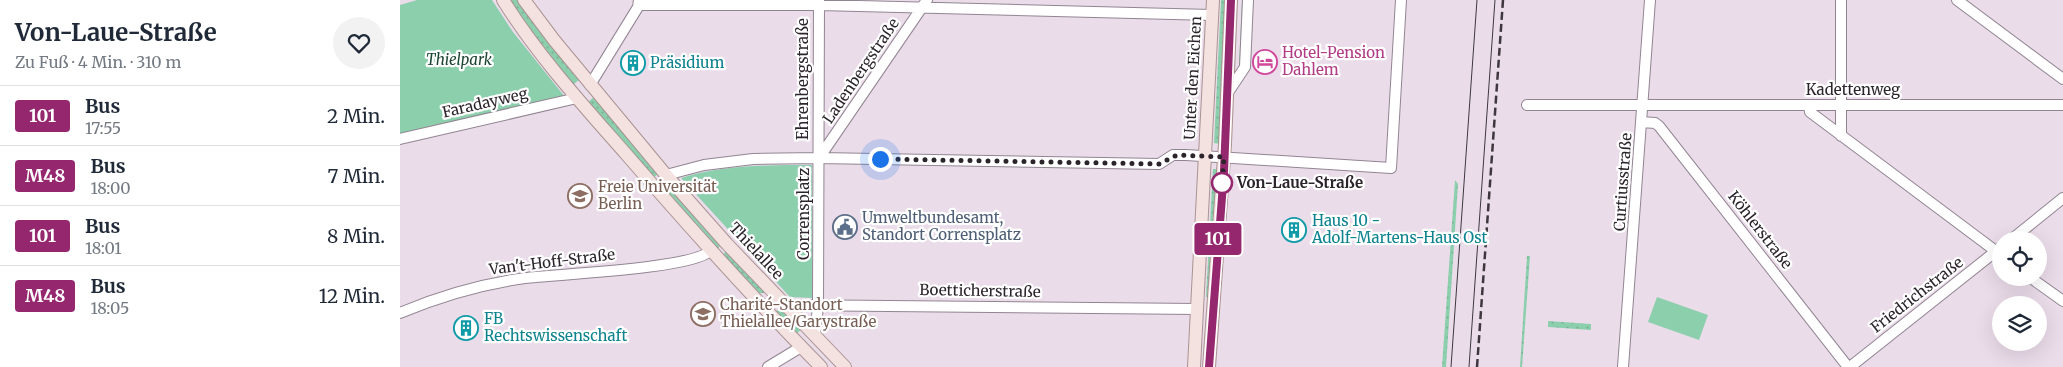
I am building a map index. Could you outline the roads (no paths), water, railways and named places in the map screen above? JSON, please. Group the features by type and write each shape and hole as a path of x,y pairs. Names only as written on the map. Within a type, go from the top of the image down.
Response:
{"main road":[{"path":"503,0 540,54 653,186 710,251 820,367"},
{"name":"Thielallee","path":"524,0 590,85 666,175 727,244 845,367"},
{"name":"Unter den Eichen","path":"1194,367 1213,0"},
{"path":"1209,367 1224,157 1231,0"},
{"path":"577,98 590,85"},
{"path":"653,186 666,175"},
{"name":"Boetticherstraße","path":"761,305 785,305"},
{"path":"802,347 815,336"}],"street":[{"path":"1227,94 1244,66 1248,0"},
{"path":"819,158 1159,164 1174,155 1391,168 1401,0"},
{"name":"Curtiusstraße","path":"1624,367 1650,0"},
{"path":"1841,0 1841,136"},
{"path":"1957,0 2063,79"},
{"path":"590,85 639,2 924,4 1212,15"},
{"name":"Ehrenbergstraße","path":"819,2 819,158"},
{"name":"Ladenbergstraße","path":"819,158 924,4"},
{"name":"Faradayweg","path":"400,139 577,98"},
{"name":"Kadettenweg","path":"1527,105 2063,105"},
{"path":"1809,105 1810,112 1841,136 1992,245"},
{"name":"Köhlerstraße","path":"1642,122 1655,123 1659,126 1849,367"},
{"name":"Corrensplatz","path":"666,175 704,165 753,160 819,158 818,306"},
{"path":"2022,231 2063,198"},
{"name":"Van't-Hoff-Straße","path":"400,313 483,286 525,278 664,264 701,257 710,251"},
{"name":"Friedrichstraße","path":"1849,367 1992,257"},
{"path":"2042,286 2063,301"},
{"name":"Boetticherstraße","path":"785,305 1198,309"},
{"path":"815,336 818,306"},
{"path":"768,367 802,347"}],"tram line":[{"path":"1451,367 1477,0"},
{"path":"1469,367 1495,0"}],"railway":[{"path":"1477,367 1503,0"}],"place":[{"name":"Hotel-Pension Dahlem","path":"1265,62"},
{"name":"Präsidium","path":"633,63"},
{"name":"Von-Laue-Straße","path":"1222,183"},
{"name":"Freie Universität Berlin","path":"580,196"},
{"name":"Umweltbundesamt, Standort Corrensplatz","path":"845,227"},
{"name":"Haus 10 - Adolf-Martens-Haus Ost","path":"1294,230"},
{"name":"Charité-Standort Thielallee/Garystraße","path":"703,314"},
{"name":"FB Rechtswissenschaft","path":"466,328"}],"park label":[{"name":"Thielpark","path":"459,60"}]}
